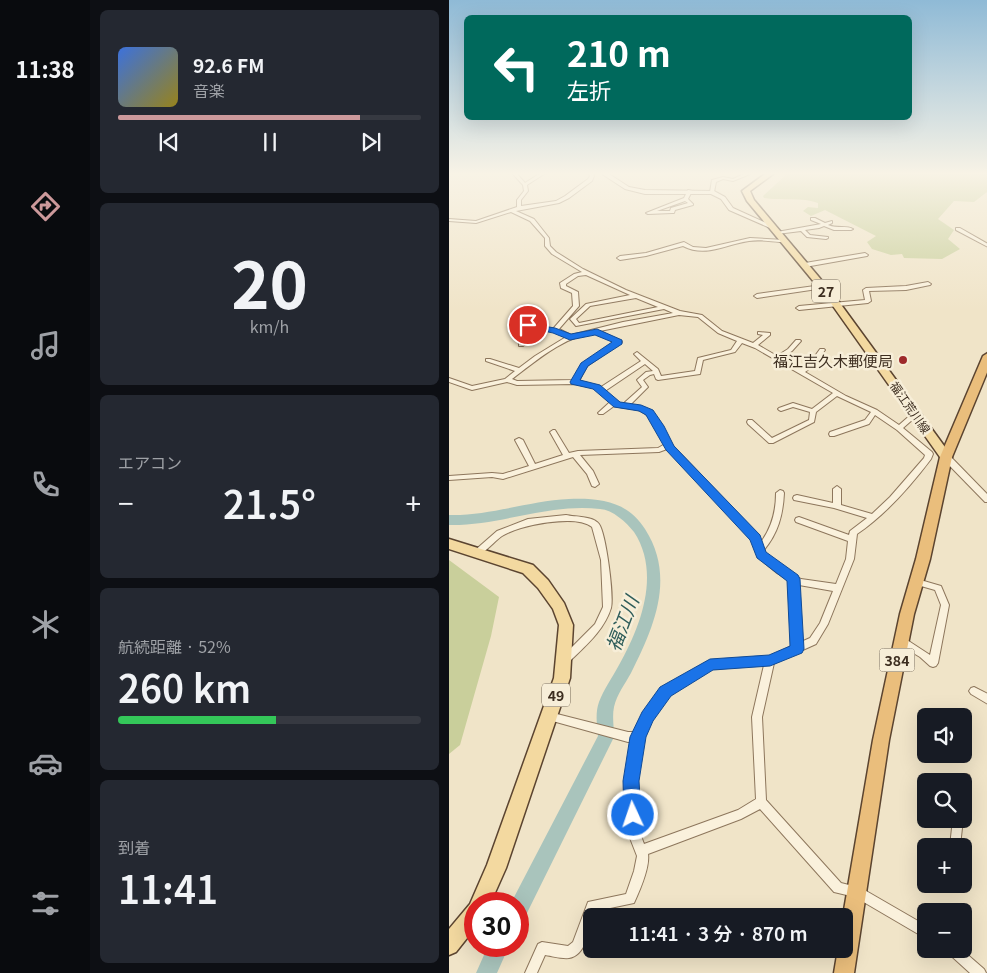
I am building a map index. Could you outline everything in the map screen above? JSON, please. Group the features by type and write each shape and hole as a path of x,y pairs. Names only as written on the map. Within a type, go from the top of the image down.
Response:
{"highway":[{"name":"384","path":"844,973 881,740 907,614 917,582 946,457 987,360"}],"main road":[{"name":"福江荒川線","path":"766,219 837,305 946,457"},
{"name":"49","path":"449,544 527,569 543,584 559,607 566,625 565,660 562,678 496,868 485,892"},
{"path":"449,945 464,926"}],"street":[{"path":"449,220 477,222 485,219"},
{"path":"531,219 547,238 548,246 554,253 587,273 679,313 700,316 720,332 754,346 837,393 875,411 899,428 929,454 927,459 895,496 853,533 850,559 824,624 813,641 770,660 710,665 665,691 633,737 631,781 634,834 641,850 640,871 630,899 593,906 578,946 569,952 542,948 531,973"},
{"path":"752,219 775,230 801,229 830,222"},
{"path":"814,219 834,229 851,229"},
{"path":"801,229 809,236 826,238"},
{"path":"958,229 987,246"},
{"path":"621,258 647,254 684,244 691,250 704,250 746,239 785,241"},
{"path":"805,265 865,255"},
{"path":"555,330 576,306 575,292 563,286 563,283 587,273"},
{"path":"799,308 868,301 866,290 902,287 916,288 928,284"},
{"path":"757,296 822,287"},
{"path":"637,296 588,305 573,319 578,325 664,307"},
{"path":"449,380 472,388 507,380 570,337 679,313"},
{"path":"528,325 555,330 570,337"},
{"path":"521,346 544,328"},
{"path":"575,382 584,365 619,342 597,332"},
{"path":"754,346 769,334 761,333"},
{"path":"637,354 657,372 658,378 698,373 701,359 733,351 739,341"},
{"path":"777,358 790,350 798,341"},
{"path":"801,372 812,364 822,350"},
{"path":"489,360 519,370"},
{"path":"602,390 645,361"},
{"path":"624,406 645,387 640,380 648,373 657,372"},
{"path":"507,380 517,383 575,382 597,387 617,405 641,408 650,413 669,445 756,538 761,555 780,571 799,582 837,588"},
{"path":"749,422 771,441 812,421 813,411 837,393"},
{"path":"601,413 615,402"},
{"path":"781,409 793,405 813,411"},
{"path":"831,434 867,422 875,411"},
{"path":"899,428 909,419 918,417"},
{"path":"553,432 567,456"},
{"path":"519,440 533,467"},
{"path":"449,478 492,475 503,477 575,454 659,450 669,445"},
{"path":"575,454 590,473 595,484"},
{"path":"946,457 987,500"},
{"path":"837,488 837,506"},
{"path":"759,550 770,539 777,523 780,493"},
{"path":"797,498 837,506 844,511 872,517"},
{"path":"477,552 500,533 528,522 566,518 591,522 597,526 605,560 607,608 598,626 565,660"},
{"path":"799,520 852,539"},
{"path":"794,579 797,649"},
{"path":"901,641 923,654 933,663 945,605 938,588 917,582"},
{"path":"770,660 757,717 761,802 838,888 857,892 917,927"},
{"path":"974,691 987,700"},
{"path":"548,716 633,737"},
{"path":"641,850 741,814 761,802"},
{"path":"962,958 980,973"}],"green space":[{"path":"843,219 939,219 954,230 948,239 960,249 942,259 904,258 902,254 891,255 872,249 867,242 876,236"},
{"path":"449,560 499,597 491,636 460,745 449,754"}],"waterway":[{"name":"福江川","path":"449,520 483,518 539,507 576,503 610,506 637,527 647,543 653,561 654,579 648,616 625,669 607,701 605,714 606,737 527,892"},
{"name":"福江川","path":"486,973 494,957"}],"place":[{"name":"福江吉久木郵便局","path":"903,360"}],"route":[{"path":"528,325 555,330 570,337 597,332 619,342 584,365 575,382 597,387 617,405 641,408 650,413 670,447 756,538 761,555 780,571 794,579 797,649 770,660 710,665 665,691 647,717 638,737 631,781 633,815"}]}
